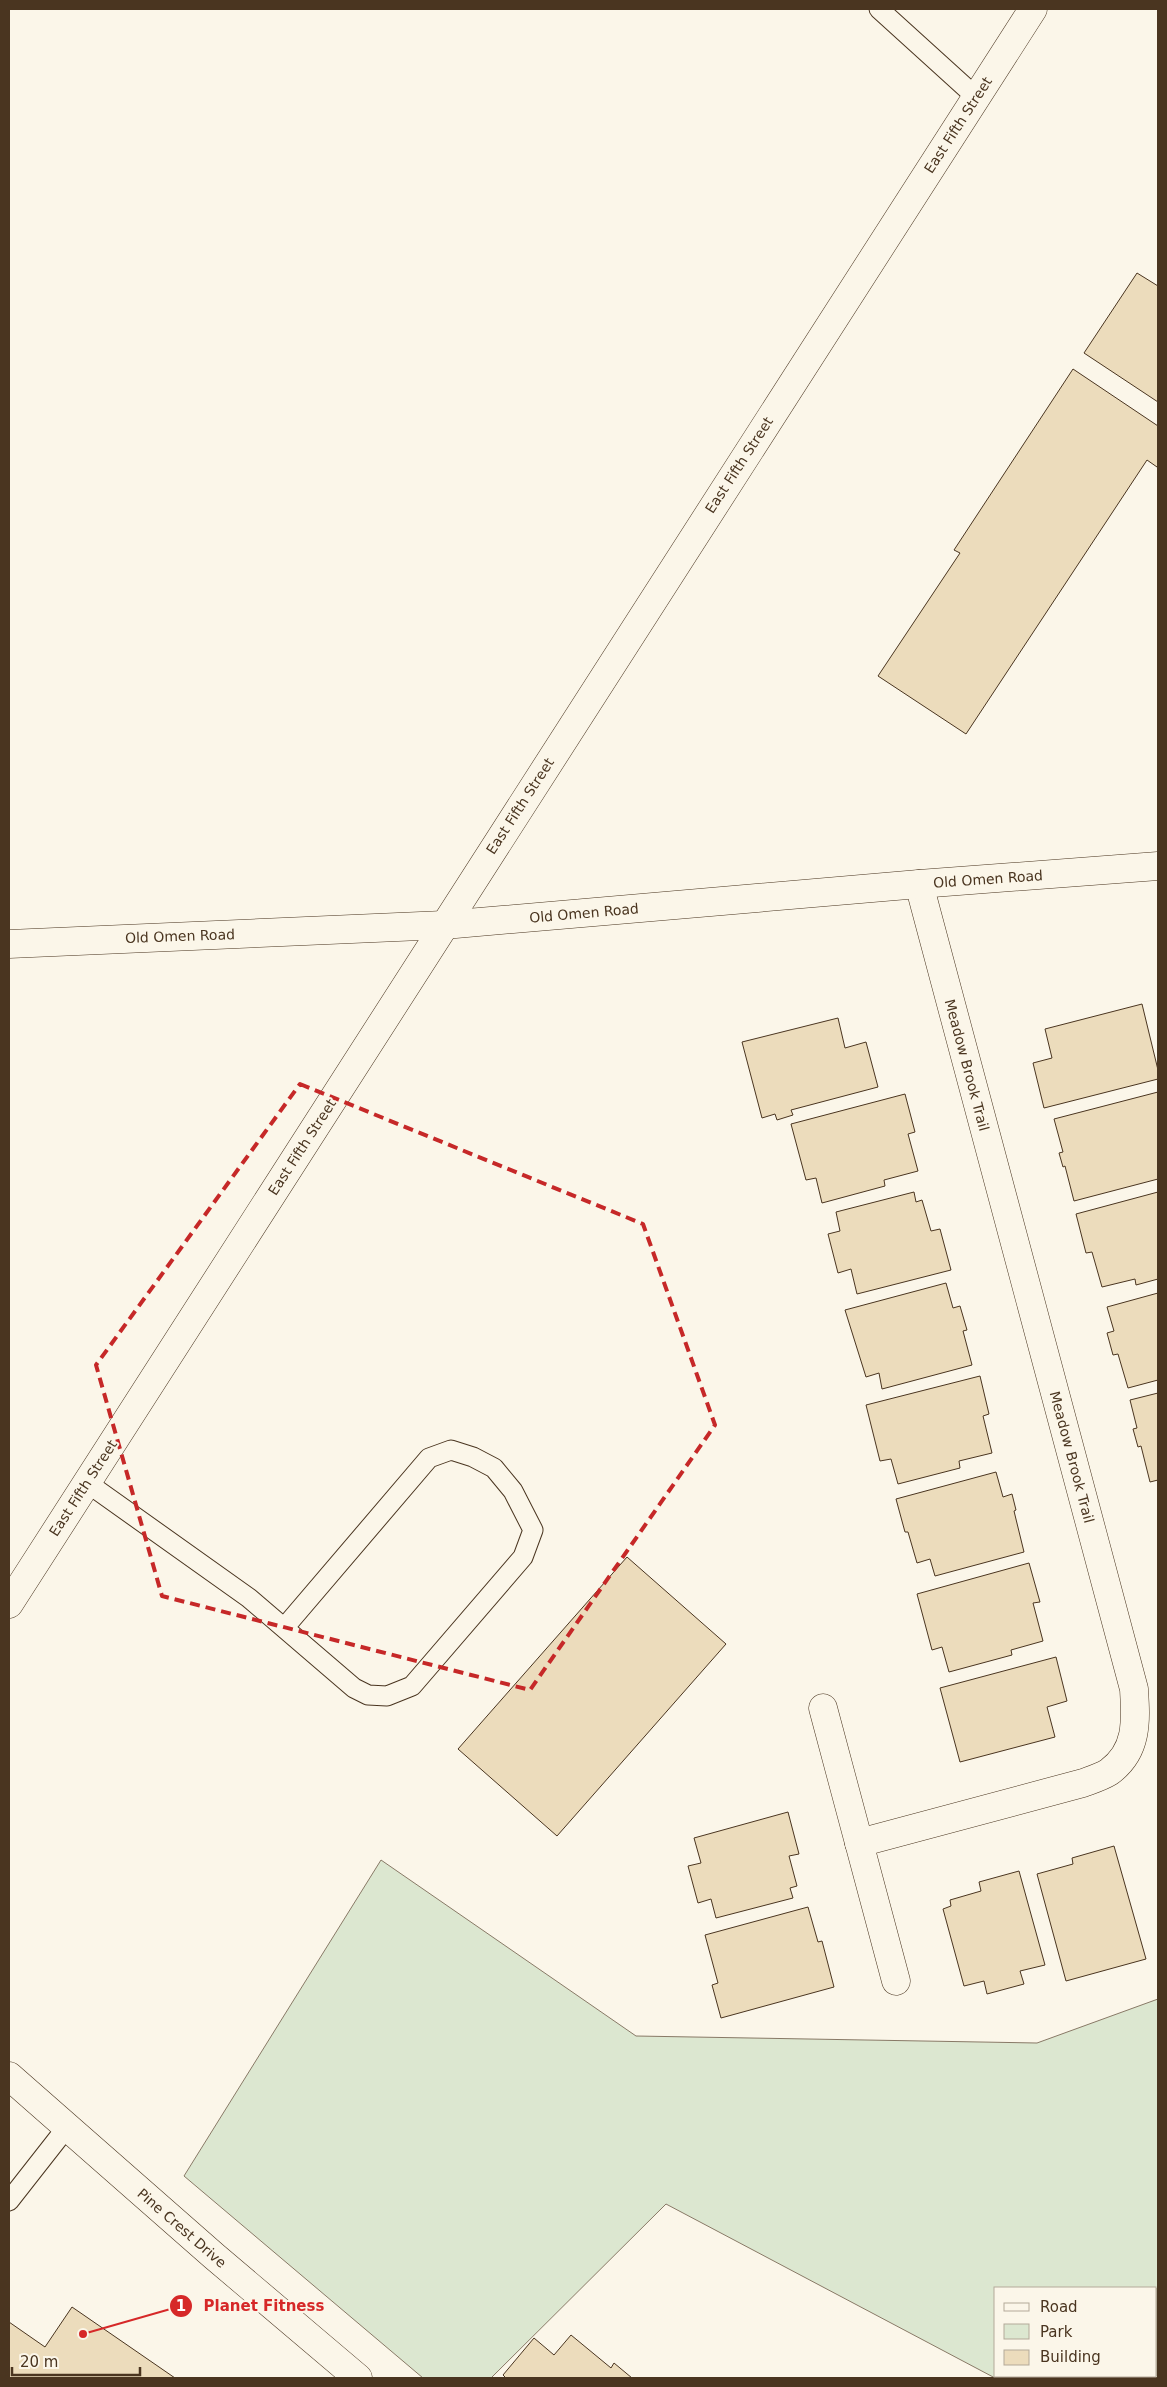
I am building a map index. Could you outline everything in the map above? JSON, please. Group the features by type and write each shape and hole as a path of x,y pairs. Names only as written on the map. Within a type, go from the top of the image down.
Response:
{"street":[{"name":"East Fifth Street","path":"9,1604 1033,9"},
{"name":"Old Omen Road","path":"9,944 444,925 919,884 1158,866"},
{"name":"Meadow Brook Trail","path":"859,1842 1083,1784 1108,1772 1128,1752 1136,1721 1134,1689 919,884"},
{"path":"823,1708 896,1980"},
{"name":"Pine Crest Drive","path":"9,2076 214,2256 358,2378"}],"lane":[{"path":"879,9 976,97"},
{"path":"86,1482 249,1598 284,1628 354,1688 368,1694 387,1696 412,1686 523,1557 533,1530 513,1491 494,1468 472,1457 451,1450 429,1458 284,1628"},
{"path":"9,2201 67,2127"}],"highlighted area":[{"path":"300,1084 643,1224 715,1425 530,1690 162,1596 96,1365"}],"green space":[{"path":"381,1860 636,2036 1037,2043 1158,1999 1158,2378 995,2378 666,2204 491,2378 423,2378 184,2176"}],"building":[{"path":"1137,273 1158,286 1158,402 1084,353"},
{"path":"1073,369 1158,426 1158,465 1157,467 1147,460 966,734 878,676 960,553 954,550"},
{"path":"1142,1004 1158,1070 1158,1079 1044,1108 1033,1063 1052,1058 1045,1029"},
{"path":"838,1018 845,1048 866,1042 878,1087 791,1110 793,1115 777,1120 775,1114 762,1118 742,1042"},
{"path":"1158,1092 1158,1179 1074,1201 1065,1166 1063,1167 1059,1153 1063,1152 1054,1119"},
{"path":"905,1094 915,1132 908,1134 918,1171 884,1180 885,1186 822,1203 816,1178 806,1180 791,1124"},
{"path":"914,1192 916,1202 922,1200 931,1231 940,1229 951,1270 857,1294 851,1269 838,1273 828,1234 840,1231 836,1212"},
{"path":"1158,1192 1158,1279 1136,1285 1135,1279 1102,1287 1092,1252 1086,1253 1076,1214"},
{"path":"946,1283 953,1308 960,1306 967,1330 963,1331 972,1365 882,1389 879,1373 866,1377 845,1310"},
{"path":"1158,1293 1158,1380 1128,1388 1118,1354 1113,1355 1107,1333 1114,1331 1107,1307"},
{"path":"980,1376 989,1414 983,1416 992,1453 959,1461 960,1468 898,1484 891,1459 880,1461 866,1405"},
{"path":"1158,1393 1158,1480 1150,1482 1141,1446 1138,1447 1133,1429 1137,1428 1130,1400"},
{"path":"996,1472 1003,1497 1012,1494 1024,1552 935,1576 930,1559 917,1563 908,1532 905,1532 896,1499"},
{"path":"627,1557 726,1644 557,1836 458,1749"},
{"path":"1029,1563 1040,1602 1033,1603 1043,1641 1011,1650 1012,1655 949,1672 942,1647 932,1650 917,1594"},
{"path":"1056,1657 1067,1701 1047,1707 1055,1737 960,1762 940,1688"},
{"path":"788,1812 799,1854 789,1856 797,1886 790,1888 793,1898 716,1918 711,1899 698,1903 688,1866 701,1863 694,1838"},
{"path":"1114,1846 1146,1959 1066,1981 1037,1874 1073,1864 1072,1858"},
{"path":"1019,1871 1045,1965 1020,1971 1024,1984 987,1994 984,1981 964,1986 943,1909 951,1906 950,1900 981,1891 979,1882"},
{"path":"808,1907 818,1942 822,1941 834,1987 721,2018 712,1985 718,1983 705,1935"},
{"path":"72,2307 175,2378 9,2378 9,2322 45,2347"},
{"path":"571,2335 611,2368 614,2363 632,2378 506,2378 503,2375 534,2338 554,2355"}],"place":[{"name":"Planet Fitness","path":"83,2334"}]}
